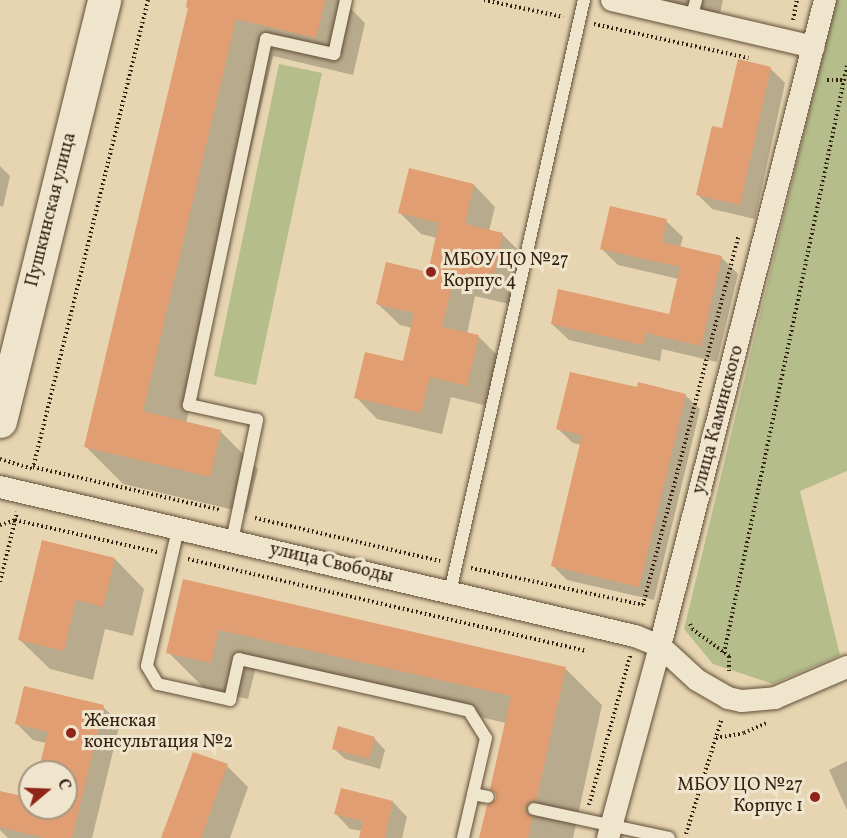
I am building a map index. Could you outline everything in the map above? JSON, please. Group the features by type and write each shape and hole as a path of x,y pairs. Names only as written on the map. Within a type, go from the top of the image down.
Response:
{"street":[{"name":"Пушкинская улица","path":"0,421 104,0"},
{"path":"612,0 693,9 788,41 814,47"},
{"name":"улица Каминского","path":"610,832 660,646 825,0"},
{"name":"улица Свободы","path":"11,490 635,636 660,646"},
{"path":"660,646 697,680 728,698 742,701 776,698 847,667"}],"lane":[{"path":"232,541 257,420 189,405 251,108 266,39 334,54 346,0"},
{"path":"450,592 584,0"},
{"path":"178,529 147,666 158,684 230,700 239,659 469,711 486,738 463,838"},
{"path":"473,794 488,797"},
{"path":"534,809 610,832 669,838"}],"path":[{"path":"0,582 15,520 11,490 33,467 148,0"},
{"path":"484,0 760,60"},
{"path":"788,41 797,0"},
{"path":"724,653 847,66"},
{"path":"807,76 844,80"},
{"path":"0,459 456,565 643,605 741,226"},
{"path":"0,525 15,520 593,652"},
{"path":"685,838 728,698 729,656"},
{"path":"617,658 628,660"}],"green space":[{"path":"836,0 847,0 847,471 800,491 840,655 773,684 713,664 684,629"},
{"path":"279,64 322,73 256,385 214,376"}],"building":[{"path":"187,0 325,0 316,38 236,19 143,411 221,430 210,477 84,447 188,8 186,7"},
{"path":"738,59 771,67 740,205 696,195 712,126 722,128"},
{"name":"МБОУ ЦО №27 Корпус 4","path":"409,168 474,184 465,224 503,233 491,285 454,276 442,327 479,335 467,386 430,377 421,413 354,398 365,352 403,361 414,313 376,304 386,262 428,272 439,223 398,213"},
{"path":"610,206 667,219 662,242 722,256 701,346 646,333 643,345 551,324 558,289 669,314 680,267 600,249"},
{"path":"570,372 637,387 638,382 686,394 639,587 551,566 582,435 556,429"},
{"path":"42,540 115,558 103,607 76,600 64,651 18,640"},
{"path":"183,579 566,667 536,801 531,801 526,807 526,812 532,817 528,838 479,838 487,805 496,799 496,794 490,789 511,696 219,630 211,663 166,653"},
{"path":"24,686 104,705 78,813 78,760 41,760 48,732 15,724"},
{"path":"338,726 375,737 369,759 332,749"},
{"path":"193,752 228,764 201,838 161,838"},
{"path":"341,788 393,801 385,838 359,838 363,821 334,814"},
{"path":"0,791 18,795 18,820 76,820 72,838 45,838 0,827"}],"place":[{"name":"МБОУ ЦО №27 Корпус 4","path":"431,272"},
{"name":"Женская консультация №2","path":"71,733"},
{"name":"МБОУ ЦО №27 Корпус 1","path":"815,797"}]}
